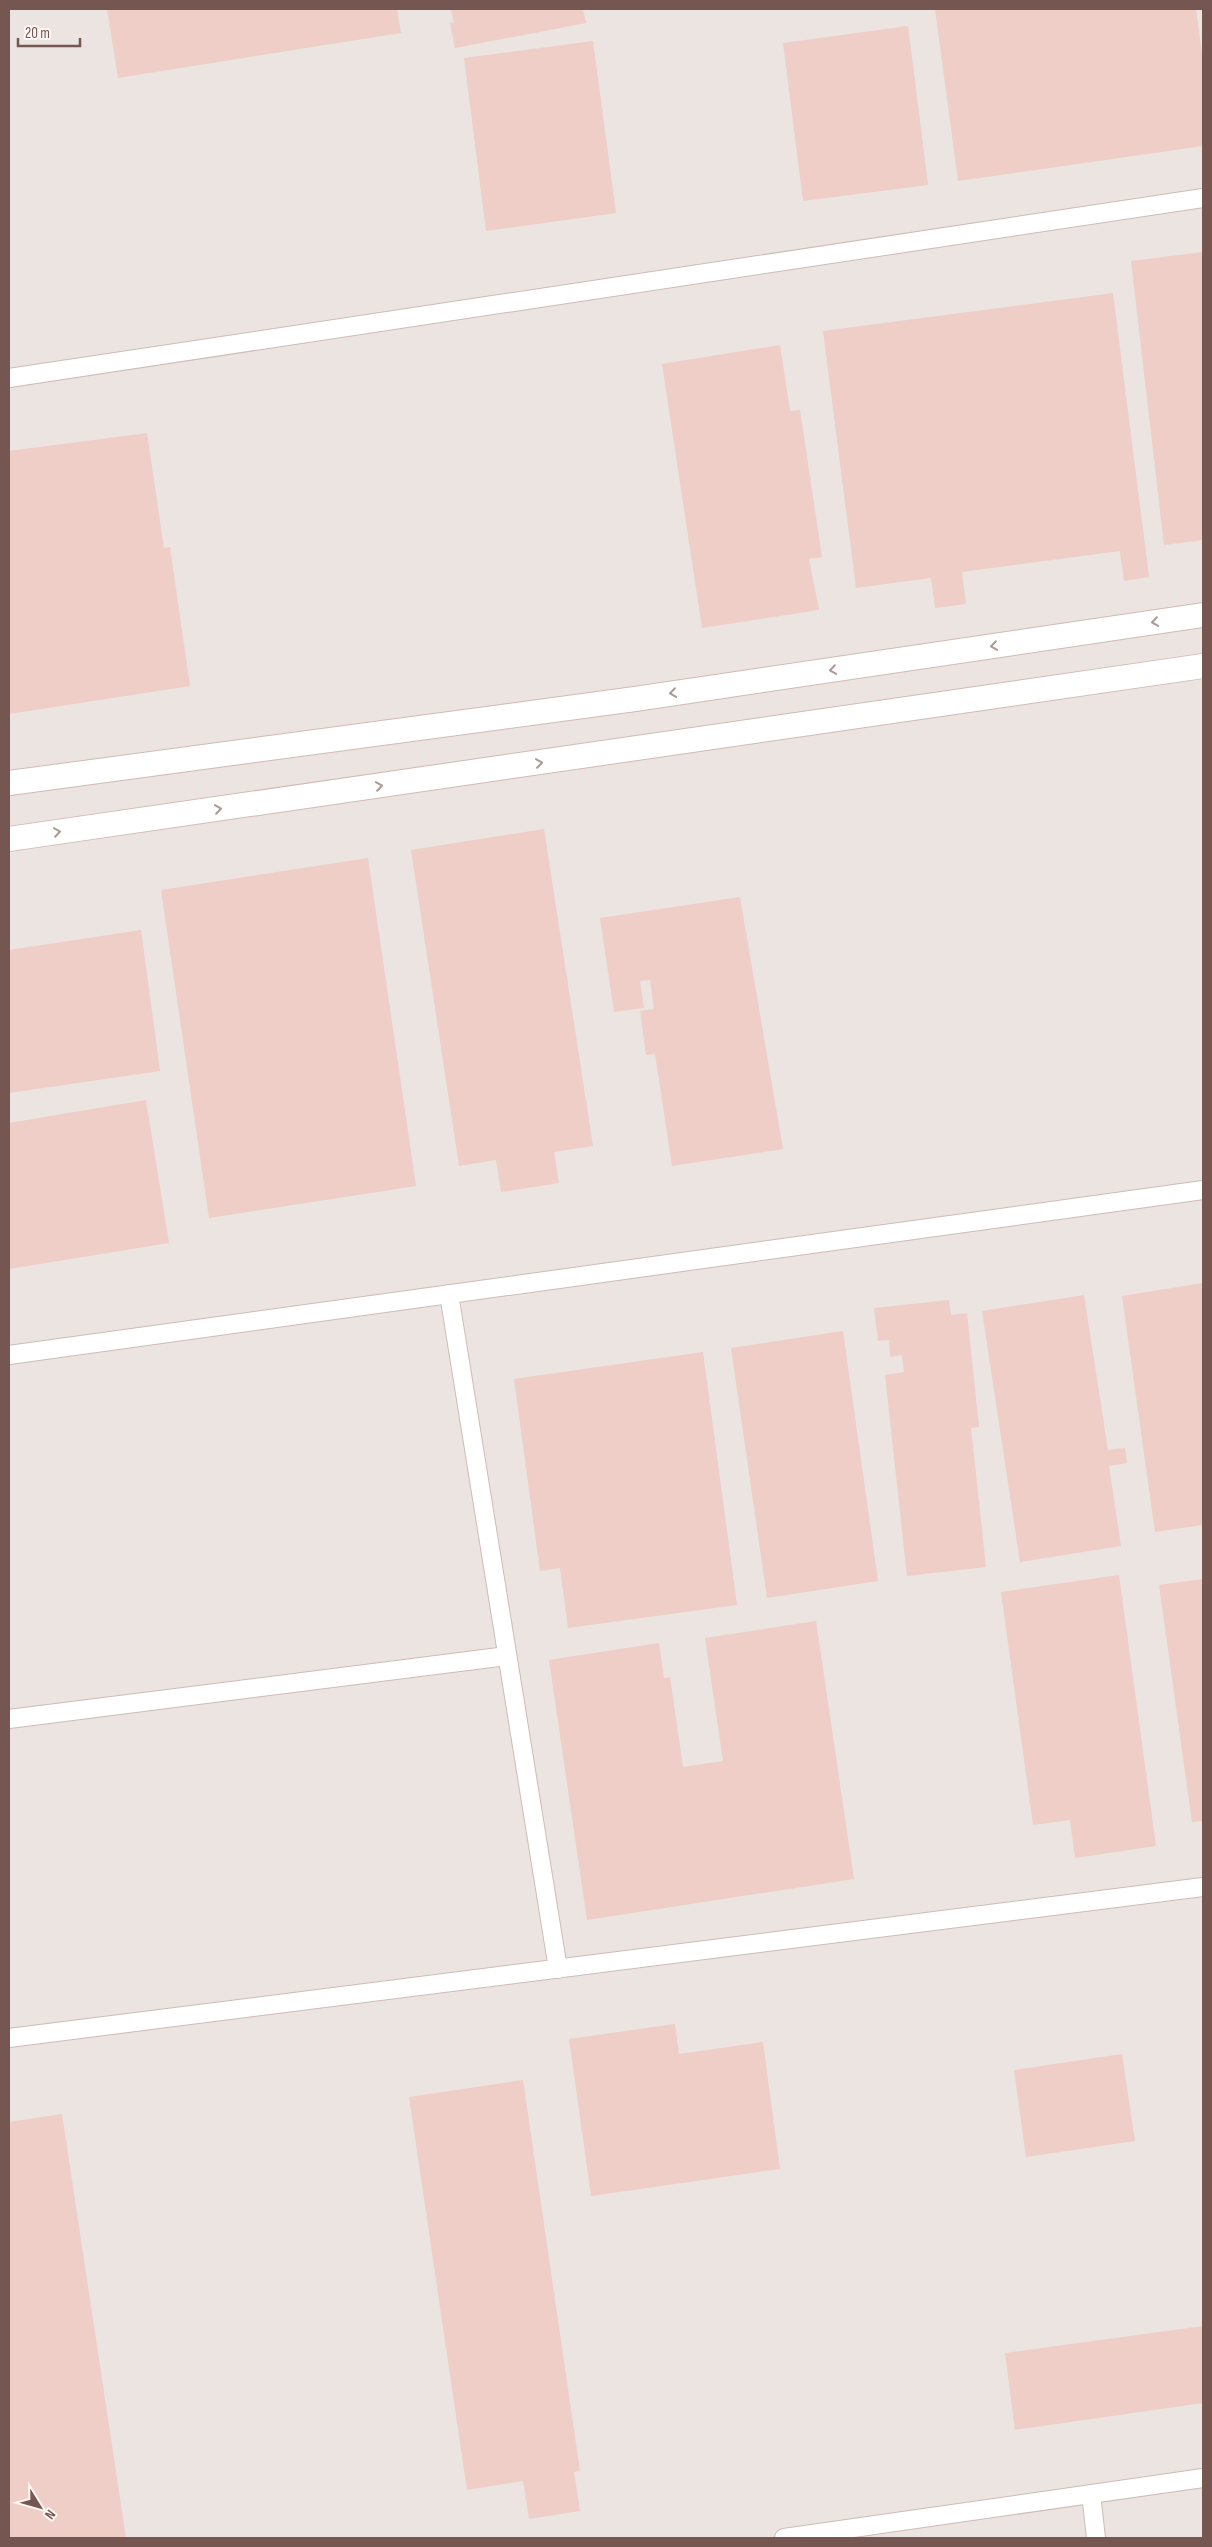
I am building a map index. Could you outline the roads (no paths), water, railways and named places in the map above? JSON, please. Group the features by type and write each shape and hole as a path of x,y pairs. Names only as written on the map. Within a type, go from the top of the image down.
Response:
{"main road":[{"path":"9,783 634,699 1203,615"},
{"path":"9,839 1203,666"}],"street":[{"path":"9,378 1203,198"},
{"path":"9,1355 1203,1190"},
{"path":"449,1294 558,1968"},
{"path":"9,1719 508,1656"},
{"path":"9,2038 1203,1887"},
{"path":"784,2538 1203,2478"},
{"path":"1091,2494 1096,2538"}]}
